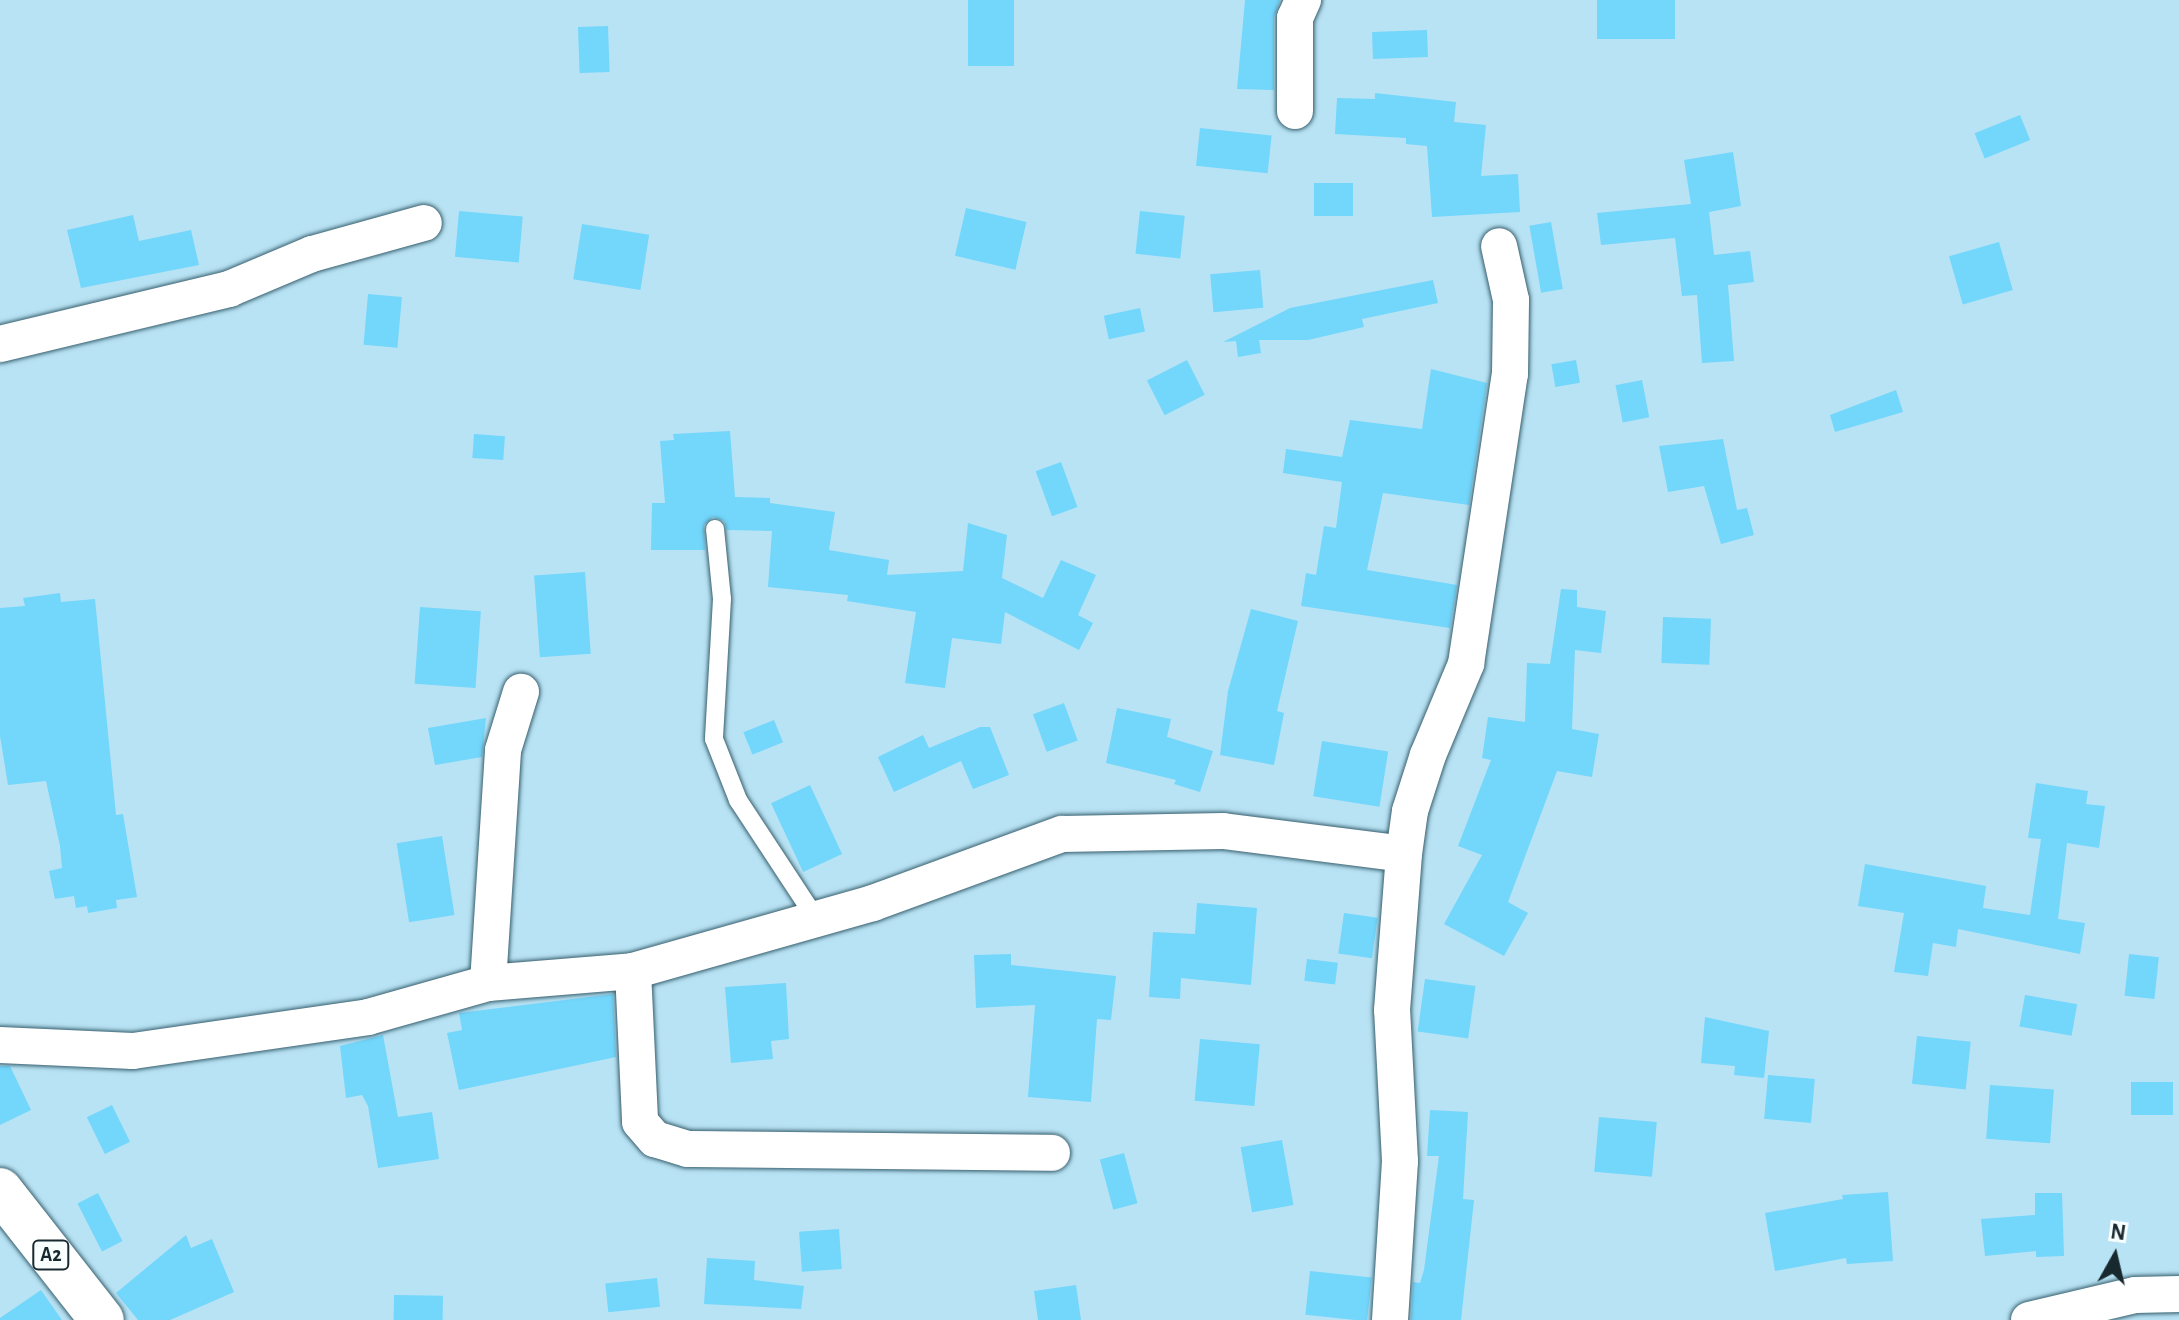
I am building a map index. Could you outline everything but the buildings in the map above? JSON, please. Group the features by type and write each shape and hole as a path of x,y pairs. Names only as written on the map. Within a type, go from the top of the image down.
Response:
{"highway":[{"name":"A2","path":"0,1190 102,1320"}],"street":[{"path":"1295,111 1295,18 1303,0"},
{"path":"0,344 229,289 312,254 424,223"},
{"path":"1390,1320 1400,1149 1392,1010 1404,854 1410,811 1428,755 1466,664 1510,374 1511,300 1499,246"},
{"path":"488,983 503,750 521,692"},
{"path":"0,1045 133,1051 368,1017 488,983 633,971 873,903 1062,834 1223,831 1404,854"},
{"path":"633,971 640,1122 655,1139 688,1149 1052,1153"},
{"path":"2029,1320 2135,1295 2179,1294"}],"lane":[{"path":"715,529 722,599 714,739 738,800 815,917"}]}
